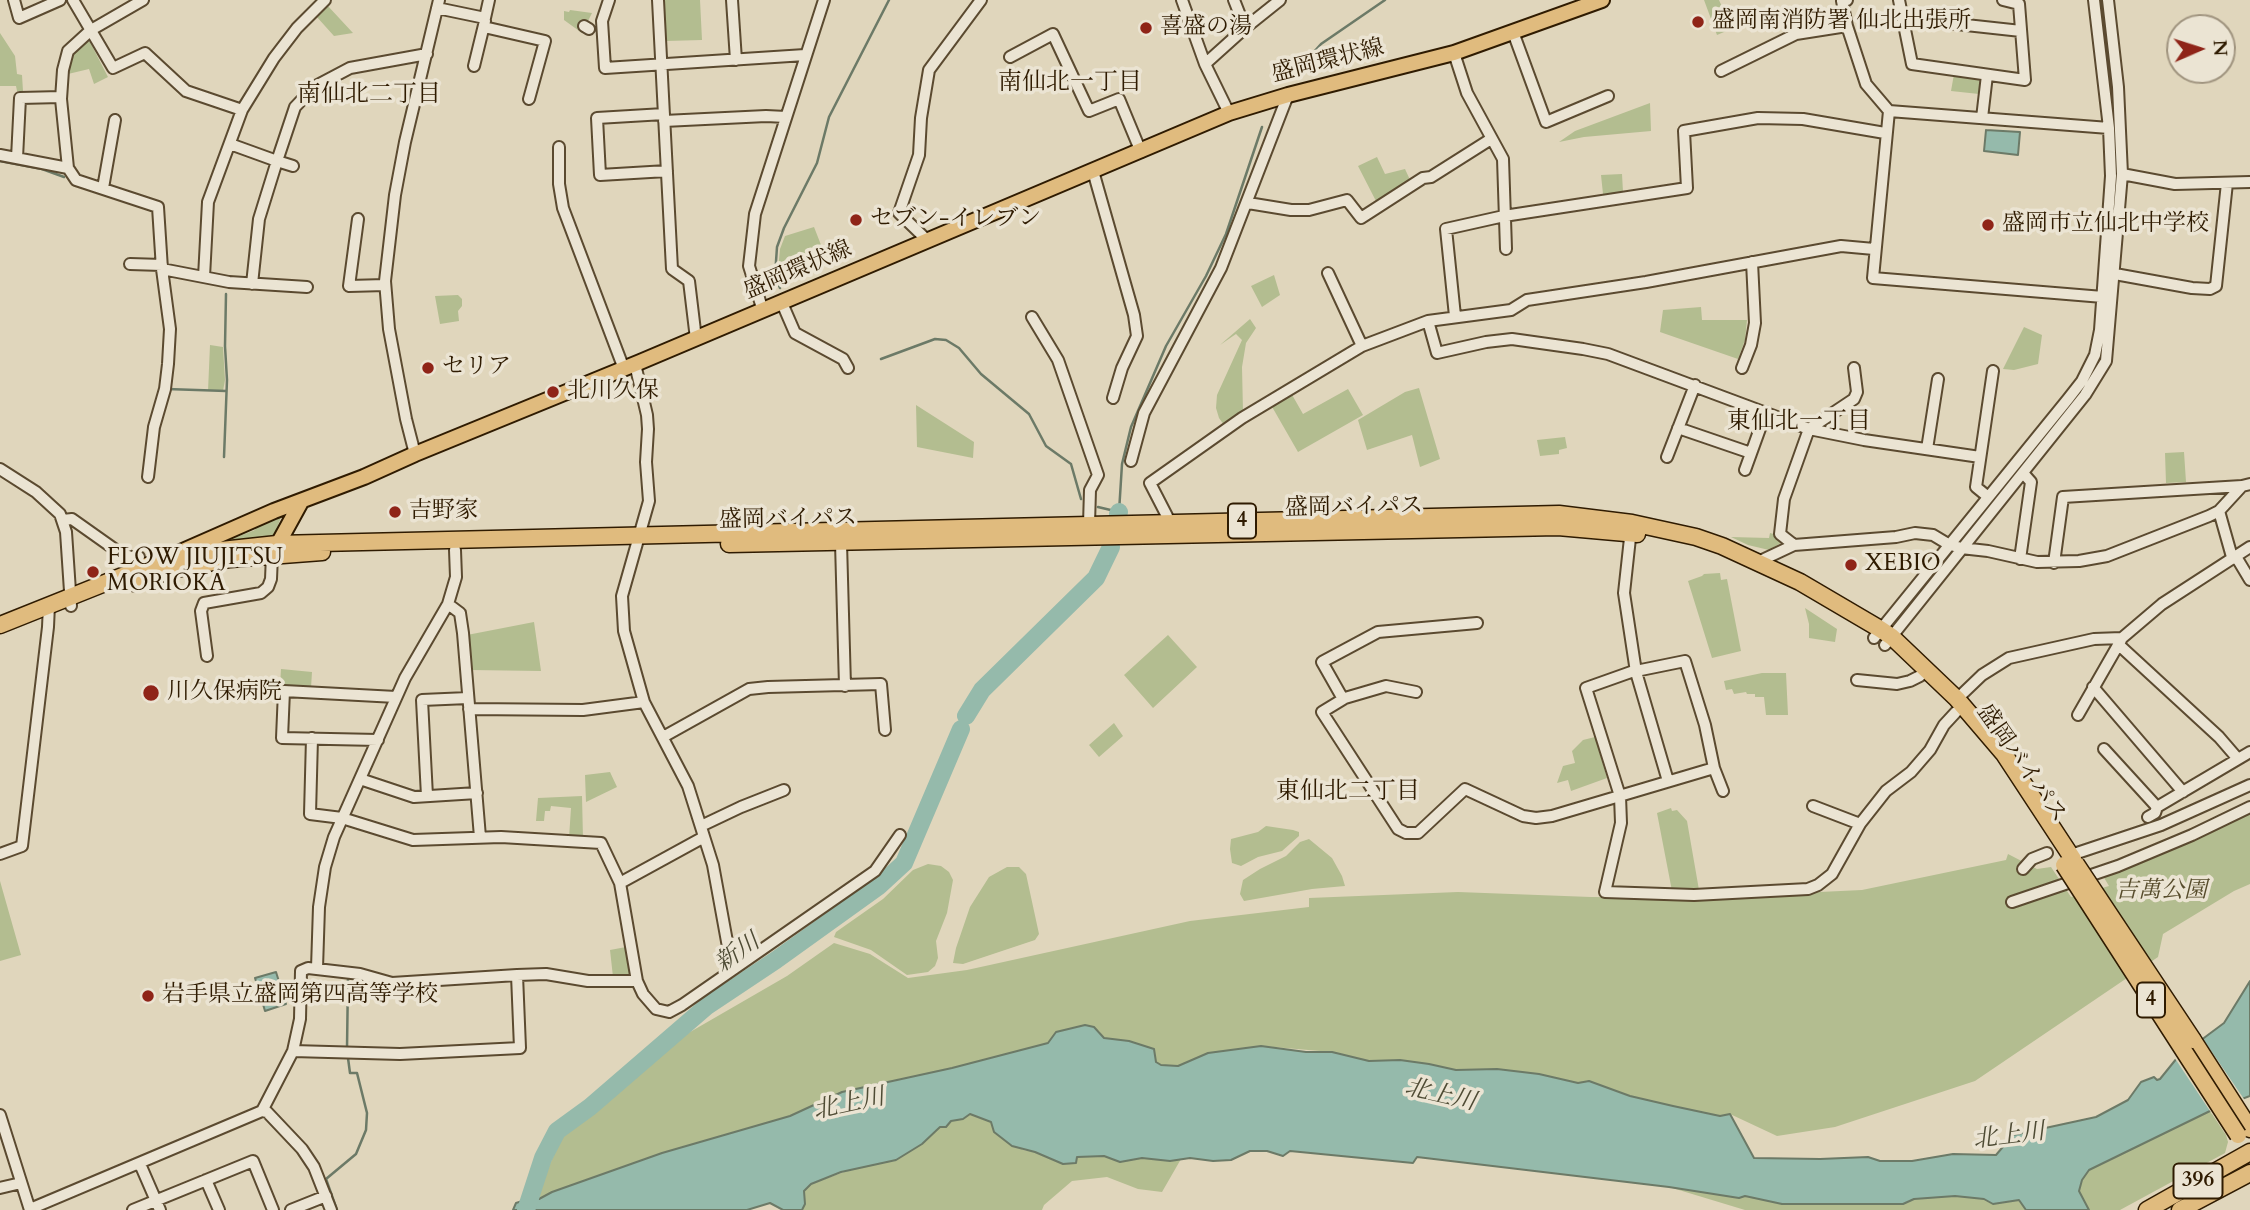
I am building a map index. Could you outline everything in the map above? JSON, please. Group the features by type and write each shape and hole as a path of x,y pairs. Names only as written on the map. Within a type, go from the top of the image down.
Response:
{"highway":[{"name":"盛岡バイパス","path":"168,565 212,551 639,536 1559,513 1631,528 1696,537 1759,561 1801,582 1883,637 2004,754 2245,1130 2250,1153"},
{"name":"盛岡バイパス","path":"275,549 455,550 639,536 841,543 1558,527 1631,528 1735,560 1883,637 1920,676 1956,705"},
{"name":"4","path":"0,625 49,610 168,565"},
{"name":"4","path":"0,636 49,610"},
{"name":"396","path":"2147,1210 2250,1153"},
{"name":"396","path":"2180,1210 2250,1173"}],"main road":[{"name":"盛岡環状線","path":"168,565 207,539 632,368 1228,113 1454,53 1602,0"},
{"path":"275,549 301,502"}],"street":[{"path":"14,0 19,18 60,0"},
{"path":"73,0 113,68 145,53 186,90 242,110"},
{"path":"144,0 91,30 68,51 61,97 68,168 76,180 158,207 170,331 168,371 154,427 148,477"},
{"path":"204,277 208,202 242,110 297,27 325,0"},
{"path":"474,66 489,0"},
{"path":"609,0 602,21 605,68 806,55"},
{"path":"658,0 672,269 690,281 696,339"},
{"path":"732,0 736,60"},
{"path":"763,311 749,266 755,214 824,0"},
{"path":"927,240 899,213 919,155 921,118 929,70 981,0"},
{"path":"1182,0 1205,64 1228,113"},
{"path":"1234,0 1245,28"},
{"path":"1205,64 1280,0"},
{"path":"1847,0 1842,1 1847,26 1866,84 1889,111 2109,128"},
{"path":"1899,0 1912,64 2025,80 2019,4 2003,0"},
{"path":"1883,637 1948,544 2082,381 2095,355 2103,297 2111,176 2109,128 2094,0"},
{"path":"1883,637 2023,474 2085,395 2106,361 2122,174 2118,87 2109,0"},
{"path":"415,454 392,342 385,285 395,195 438,4 545,41 529,99"},
{"path":"1902,18 2021,31"},
{"path":"1721,71 1796,34 1847,26"},
{"path":"1513,32 1546,122 1608,96"},
{"path":"1010,57 1053,34 1089,111 1119,99 1141,152"},
{"path":"1454,53 1467,93 1503,159 1506,249"},
{"path":"251,284 259,219 295,107 314,87 350,68 427,54"},
{"path":"1982,118 1987,75"},
{"path":"1131,461 1143,413 1221,268 1288,95"},
{"path":"17,158 20,97 61,97"},
{"path":"1889,111 1873,278 2103,297"},
{"path":"667,171 600,175 597,118 786,117"},
{"path":"1455,317 1446,229 1504,216 1687,188 1684,131 1758,118 1804,119 1885,133"},
{"path":"103,188 115,120"},
{"path":"1248,203 1310,211 1347,200 1361,218 1491,139"},
{"path":"230,144 293,166"},
{"path":"559,147 558,175 563,208 632,368 648,429 646,462 649,501 621,596 624,631 644,702 688,786 713,865 729,947"},
{"path":"0,155 68,168"},
{"path":"1093,171 1134,315 1137,336 1122,368 1113,398"},
{"path":"2122,174 2175,184 2250,182"},
{"path":"2115,274 2192,288 2210,289 2216,286 2227,183"},
{"path":"358,219 349,286 385,285"},
{"path":"1168,523 1150,483 1242,418 1362,346 1428,321 1511,310 1527,300 1646,282 1840,246 1874,249"},
{"path":"1742,368 1751,345 1755,323 1752,262"},
{"path":"131,264 162,267 251,284 307,287"},
{"path":"1328,273 1362,346"},
{"path":"782,303 795,333 843,359 848,368"},
{"path":"1032,317 1058,360 1098,475 1090,490 1089,524"},
{"path":"1428,321 1437,354 1486,342 1512,339 1608,354 1809,429 1980,457"},
{"path":"1794,545 1780,534 1784,499 1809,429 1854,399 1857,392 1854,368"},
{"path":"1987,496 1976,486 1993,371"},
{"path":"1927,449 1938,379"},
{"path":"1668,457 1695,385"},
{"path":"1745,470 1766,412"},
{"path":"1678,428 1751,453"},
{"path":"0,468 54,506 63,520 71,601"},
{"path":"2020,559 2031,482 2023,474"},
{"path":"1759,561 1794,545 1896,537 1915,533 1933,535 1961,548 2020,559 2054,563 2079,561 2107,556 2219,511 2246,485"},
{"path":"2054,563 2063,497 2246,485"},
{"path":"2219,511 2234,556 2250,580"},
{"path":"63,520 72,519 120,553 139,557"},
{"path":"1631,528 1624,593 1636,671 1668,781"},
{"path":"841,543 845,686"},
{"path":"2078,715 2120,641 2162,604 2250,547"},
{"path":"207,656 201,611 204,603 261,593 268,587 271,579 275,549"},
{"path":"317,968 319,907 325,867 342,818 396,696 448,604 456,577 455,550"},
{"path":"448,604 460,613 480,837"},
{"path":"0,854 22,846 49,610"},
{"path":"1343,699 1322,662 1378,632 1477,623"},
{"path":"1723,791 1714,768 1705,725 1685,661 1636,671 1586,688 1620,796 1621,823 1605,892 1694,895 1808,889 1818,885 1832,874 1860,824 1886,790 1911,772 1930,750 1956,705 1982,675 2009,658 2094,639 2120,641 2219,737 2238,759"},
{"path":"1857,680 1897,684 1920,676"},
{"path":"663,737 749,689 881,684 885,730"},
{"path":"1416,692 1386,686 1343,699 1322,712 1398,829 1406,833 1418,833 1465,789 1523,816 1536,818 1552,816 1714,768"},
{"path":"2093,687 2183,792"},
{"path":"378,740 282,738 284,691 396,696"},
{"path":"428,796 422,700 583,710 644,702"},
{"path":"312,738 310,814 342,818 413,840 480,837 601,843 620,883 637,981 643,994 656,1009 669,1012 875,871 900,835"},
{"path":"2104,749 2157,807"},
{"path":"2148,817 2155,813 2157,807 2250,752"},
{"path":"360,779 414,797 477,793"},
{"path":"2071,859 2161,825 2250,785"},
{"path":"620,883 741,807 784,790"},
{"path":"1813,806 1860,824"},
{"path":"2012,902 2118,866 2250,807"},
{"path":"2022,869 2032,859 2047,853"},
{"path":"0,1115 30,1210 262,1111 293,1051 300,1019 301,971 317,968 360,974 392,983 546,974 588,981 637,981"},
{"path":"293,1051 400,1055 520,1048 517,975"},
{"path":"262,1111 267,1112 302,1149 314,1167 331,1210"},
{"path":"133,1210 158,1205 206,1180 253,1161 273,1210"},
{"path":"140,1164 158,1205"},
{"path":"206,1180 219,1210"},
{"path":"0,1188 21,1184"},
{"path":"291,1210 326,1196"}],"green space":[{"path":"664,0 700,0 702,40 666,41"},
{"path":"1704,0 1719,0 1723,9 1730,6 1738,26 1717,35"},
{"path":"327,5 353,33 334,36 316,16"},
{"path":"564,11 592,13 582,33 564,20"},
{"path":"0,33 15,56 17,74 22,75 23,91 17,91 16,86 0,86"},
{"path":"90,42 108,77 94,84 89,69 68,74 74,54"},
{"path":"1954,74 1978,77 1979,94 1951,91"},
{"path":"1650,103 1651,131 1559,142 1575,131"},
{"path":"1377,157 1385,174 1405,169 1411,182 1377,203 1358,166"},
{"path":"1622,174 1623,192 1603,194 1601,175"},
{"path":"814,227 823,250 778,271 780,249 785,236"},
{"path":"1274,275 1280,295 1262,307 1251,286"},
{"path":"458,295 462,299 462,306 458,311 459,321 440,324 435,296"},
{"path":"1701,307 1702,320 1747,320 1745,340 1738,359 1660,332 1663,310"},
{"path":"1250,319 1256,328 1246,343 1242,367 1243,412 1224,425 1216,408 1217,395 1242,340 1236,334 1220,345"},
{"path":"2024,327 2042,335 2038,364 2014,370 2003,369"},
{"path":"210,345 223,347 223,391 208,391"},
{"path":"1419,388 1440,459 1420,467 1412,435 1367,450 1358,420 1405,392"},
{"path":"1348,389 1363,415 1298,452 1271,405 1291,393 1303,414"},
{"path":"916,405 974,442 973,458 917,447"},
{"path":"1565,437 1567,448 1559,450 1559,454 1540,456 1537,440"},
{"path":"2184,452 2186,482 2166,483 2165,453"},
{"path":"281,517 274,537 221,543 255,530 256,527"},
{"path":"1770,533 1777,535 1781,543 1769,550 1731,537 1769,538"},
{"path":"1720,573 1721,580 1727,579 1741,651 1712,658 1688,581 1704,574"},
{"path":"1805,608 1837,629 1835,642 1809,638"},
{"path":"534,622 541,671 471,670 467,635"},
{"path":"1168,635 1197,667 1153,708 1124,675"},
{"path":"281,669 312,672 311,688 280,686"},
{"path":"1762,673 1786,673 1788,715 1766,715 1764,697 1755,697 1755,694 1746,692 1734,694 1732,689 1726,690 1724,681"},
{"path":"1114,723 1123,736 1099,757 1089,745"},
{"path":"1595,737 1607,778 1571,791 1568,780 1557,783 1563,766 1575,763 1572,751 1583,740"},
{"path":"610,772 617,787 586,802 585,775"},
{"path":"582,796 583,839 569,838 571,808 551,806 550,811 545,811 544,821 536,821 538,798"},
{"path":"1671,808 1672,811 1677,810 1687,821 1699,890 1672,891 1657,813"},
{"name":"吉萬公園","path":"2250,811 2250,884 2163,934 2158,957 1975,1081 1835,1127 1777,1136 1730,1114 1720,1116 1630,1096 1589,1081 1578,1083 1539,1074 1497,1069 1456,1070 1400,1060 1369,1061 1332,1052 1261,1046 1208,1053 1178,1066 1161,1065 1156,1062 1153,1049 1129,1041 1104,1038 1099,1031 1085,1025 1056,1032 1048,1043 952,1068 842,1092 790,1116 662,1153 539,1199 535,1197 562,1137 678,1039 787,976 834,943 870,954 908,978 967,970 1190,921 1309,907 1309,898 1458,892 1692,898 1862,890 2006,860 2008,854 2037,869 2051,867 2071,897 2109,886 2103,876"},
{"path":"1266,826 1293,830 1299,832 1299,836 1282,851 1258,857 1241,866 1232,863 1231,839 1258,832"},
{"path":"1309,839 1332,858 1345,886 1244,901 1240,894 1243,880 1286,856 1300,842"},
{"path":"928,864 941,866 949,872 953,880 947,913 936,941 938,958 935,966 928,972 907,975 871,950 834,937 836,932 883,899 913,870"},
{"path":"1007,867 1019,867 1026,874 1039,934 1035,940 963,964 953,963 970,907 989,877"},
{"path":"0,881 21,955 0,961"},
{"path":"626,947 630,974 628,977 613,977 610,950"},
{"path":"2210,1111 2226,1135 2228,1142 2225,1153 2120,1210 2089,1210 2079,1191 2089,1170"},
{"path":"970,1114 991,1122 1023,1150 1063,1164 1076,1163 1077,1157 1082,1156 1104,1156 1120,1162 1142,1158 1170,1161 1181,1159 1162,1192 1138,1189 1107,1177 1072,1181 1044,1205 1042,1210 802,1210 805,1204 804,1191 811,1184 922,1144 940,1127"},
{"path":"1669,1187 1739,1198 1745,1196 1782,1204 1903,1204 1914,1199 1955,1196 1984,1199 1993,1204 2019,1200 2026,1210 1745,1210"}],"water":[{"path":"1986,130 2020,132 2018,155 1984,151"},
{"path":"276,972 286,1004 265,1011 255,978"},
{"name":"北上川","path":"2250,981 2250,1096 2210,1111 2089,1170 2079,1191 2089,1210 2026,1210 2019,1200 1993,1204 1984,1199 1955,1196 1914,1199 1903,1204 1782,1204 1745,1196 1739,1198 1417,1157 1413,1163 1290,1151 1283,1156 1267,1151 1250,1151 1231,1160 1213,1161 1142,1158 1120,1162 1104,1156 1077,1157 1076,1163 1063,1164 1012,1146 994,1132 991,1122 970,1114 963,1119 951,1121 946,1127 940,1127 922,1144 896,1160 841,1172 811,1184 804,1191 805,1204 802,1210 783,1210 770,1203 747,1210 513,1210 516,1203 535,1197 539,1199 662,1153 790,1116 842,1092 952,1068 1048,1043 1056,1032 1085,1025 1094,1027 1104,1038 1129,1041 1154,1049 1156,1062 1161,1065 1178,1066 1208,1053 1261,1046 1306,1052 1332,1052 1369,1061 1400,1060 1456,1070 1497,1069 1539,1074 1578,1083 1589,1081 1630,1096 1720,1116 1730,1114 1754,1158 1868,1157 1880,1161 1912,1161 1953,1154 1996,1155 2013,1135 2096,1117 2128,1100 2141,1082 2154,1077 2160,1079 2177,1058 2224,1023"}],"pier":[{"path":"2201,1036 2246,1102 2212,1114 2174,1057"}],"waterway":[{"path":"780,288 775,276 777,247 784,228 817,163 829,117 889,0"},
{"path":"1312,54 1321,44 1385,0"},
{"path":"1098,507 1119,512 1122,464 1131,427 1166,346 1206,276 1226,234 1262,127"},
{"path":"0,161 42,169 64,177"},
{"path":"224,457 226,294"},
{"path":"881,359 935,339 946,340 959,348 981,374 1029,414 1046,446 1071,464 1081,499"},
{"path":"167,389 226,391"},
{"name":"新川","path":"966,716 982,690 1096,578 1111,547"},
{"name":"新川","path":"526,1210 543,1158 557,1131 590,1107 707,1006 879,886 904,863 961,729"},
{"path":"347,1048 348,978"},
{"path":"337,1210 326,1179 356,1154 366,1130 367,1113 357,1073 350,1073 348,1058"}],"place":[{"name":"盛岡南消防署 仙北出張所","path":"1698,22"},
{"name":"喜盛の湯","path":"1146,28"},
{"name":"セブン-イレブン","path":"856,220"},
{"name":"盛岡市立仙北中学校","path":"1988,225"},
{"name":"セリア","path":"428,368"},
{"name":"北川久保","path":"553,392"},
{"name":"吉野家","path":"395,512"},
{"name":"XEBIO","path":"1851,565"},
{"name":"FLOW JIUJITSU MORIOKA","path":"93,572"},
{"name":"川久保病院","path":"151,693"},
{"name":"岩手県立盛岡第四高等学校","path":"148,996"}],"district":[{"name":"南仙北一丁目","path":"1070,83"},
{"name":"南仙北二丁目","path":"369,95"},
{"name":"東仙北一丁目","path":"1799,422"},
{"name":"東仙北二丁目","path":"1348,792"}]}
